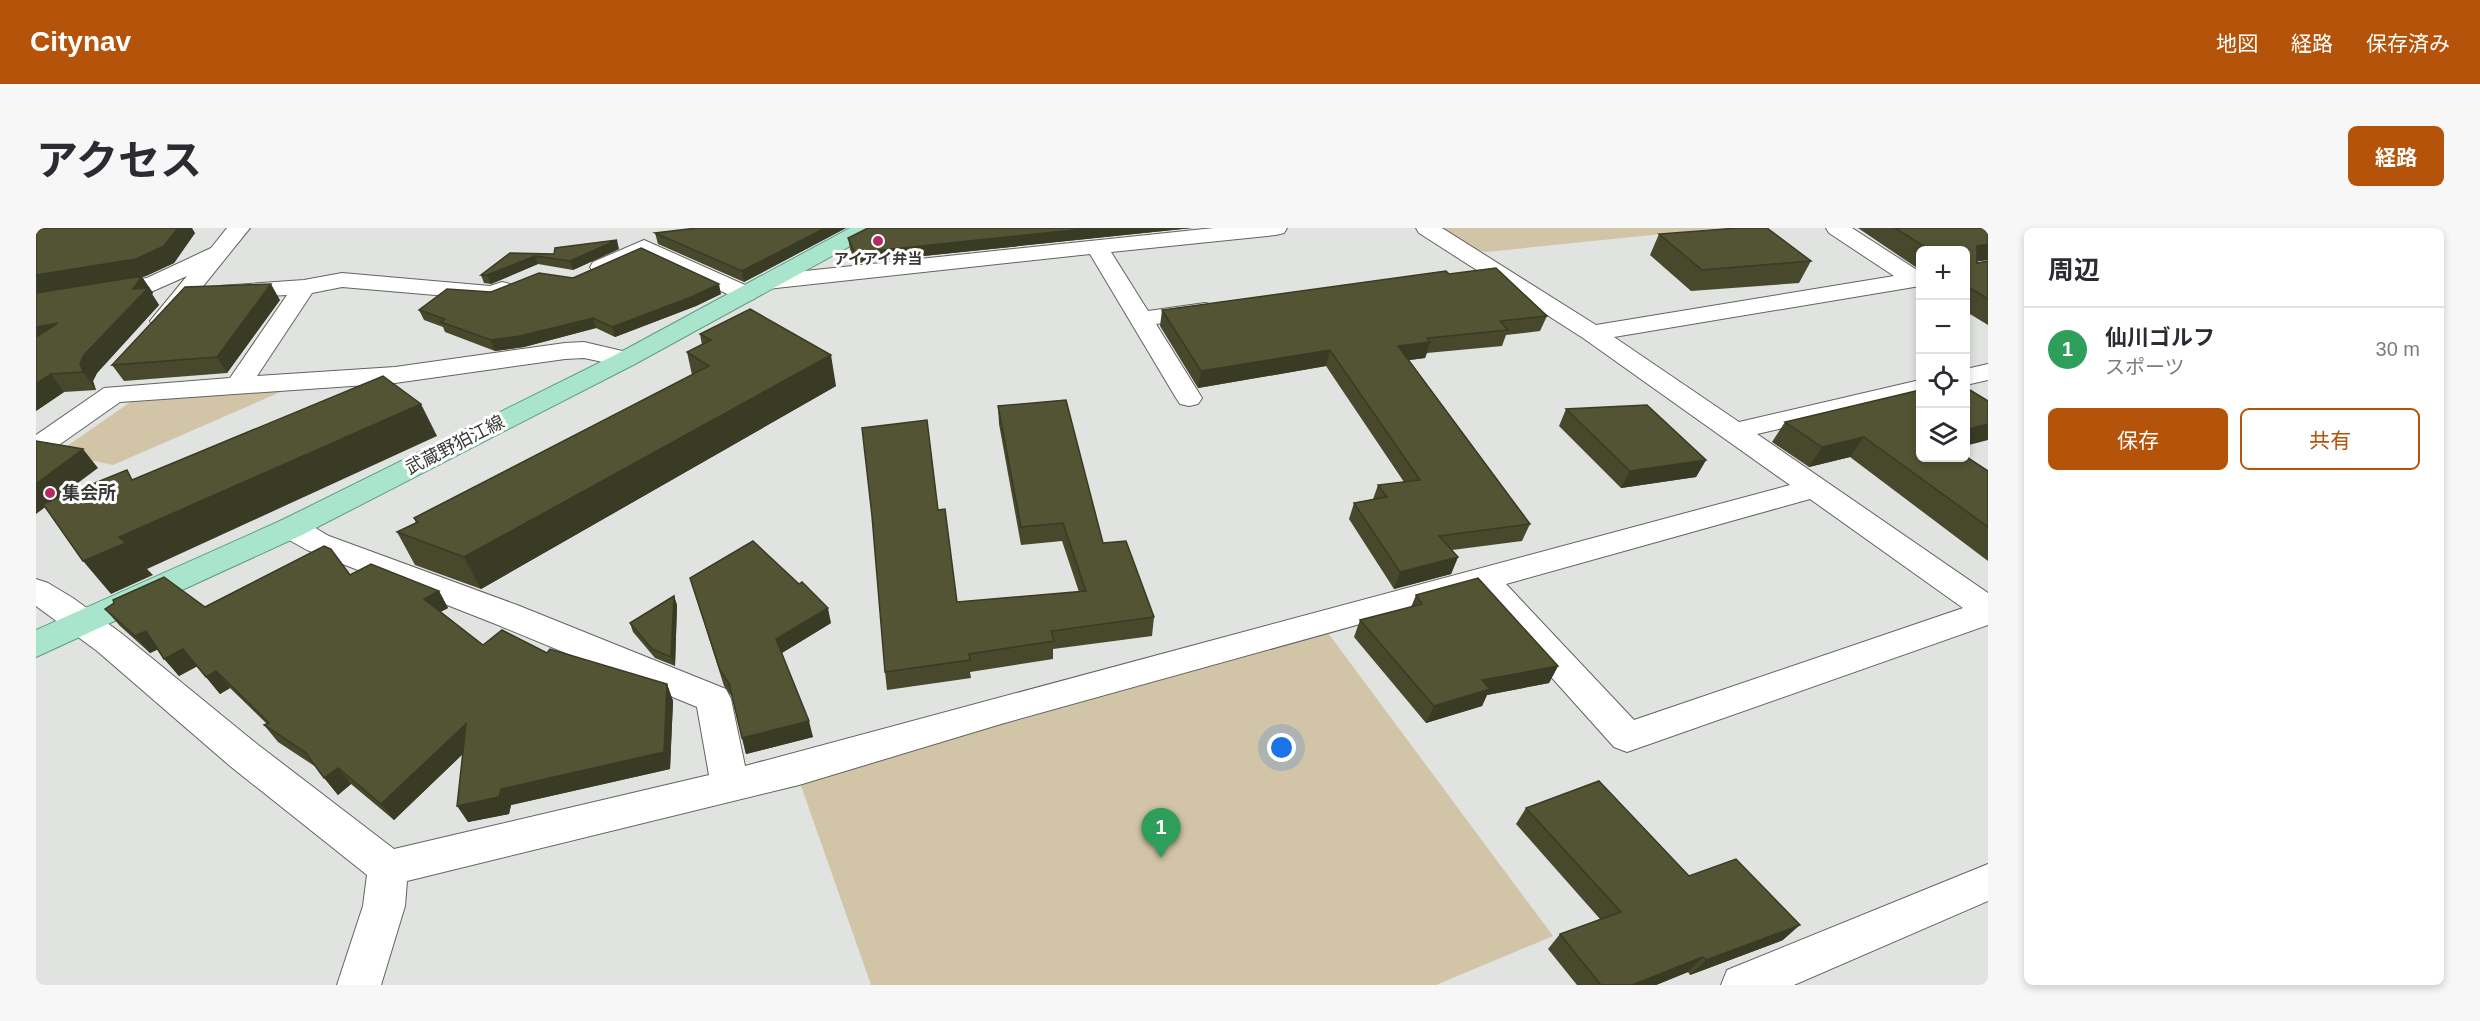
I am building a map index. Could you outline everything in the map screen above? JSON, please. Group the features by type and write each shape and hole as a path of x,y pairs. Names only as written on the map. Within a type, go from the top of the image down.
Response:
{"main road":[{"name":"武蔵野狛江線","path":"36,644 291,528 626,359 866,228"}],"street":[{"path":"147,337 187,294 239,228"},
{"path":"586,274 644,247 756,288 1096,246 1276,228"},
{"path":"1427,228 1593,333 1983,601"},
{"path":"1837,228 1916,278"},
{"path":"1096,246 1189,398"},
{"path":"36,303 153,284 222,249"},
{"path":"1457,274 1492,269"},
{"path":"1593,333 1916,279"},
{"path":"187,294 304,286 342,280 494,293 521,281"},
{"path":"239,384 304,286"},
{"path":"1141,319 1223,308"},
{"path":"36,448 115,383 239,384 395,375 584,350 626,359"},
{"path":"1970,377 1988,372"},
{"path":"1736,431 1916,389"},
{"path":"388,868 799,769 1001,710 1816,488"},
{"path":"291,528 318,543 505,614 713,699 730,784"},
{"path":"1482,579 1627,737 1983,601"},
{"path":"36,591 62,606 104,636 223,738 388,868"},
{"path":"360,985 384,906 388,868"},
{"path":"1743,985 1988,882"}],"shaded area":[{"path":"1436,228 1720,228 1486,252 1472,249"},
{"path":"285,390 113,465 57,453 132,401"},
{"path":"1328,633 1553,936 1436,985 871,985 799,780"}],"building":[{"path":"178,228 164,246 136,259 36,275 36,229"},
{"path":"697,228 825,228 742,271 655,233"},
{"path":"868,228 1093,228 855,253 848,238"},
{"path":"1767,228 1811,261 1702,270 1659,234"},
{"path":"1895,228 1988,228 1988,244 1977,246 1977,263 1988,261 1988,299 1970,288 1970,246 1924,246"},
{"path":"617,240 570,261 535,256 487,275 481,275 510,253 554,254 555,248"},
{"path":"641,248 719,284 694,296 612,327 593,318 520,336 491,340 441,322 445,319 419,310 447,289 491,292 539,273 573,278"},
{"path":"1496,268 1547,316 1500,321 1508,330 1427,338 1430,342 1398,346 1530,524 1439,536 1458,557 1400,572 1354,503 1387,497 1378,485 1420,480 1330,350 1201,371 1162,310 1446,271 1449,274"},
{"path":"142,276 133,289 148,288 84,355 80,363 83,372 51,374 36,384 36,337 58,323 36,327 36,293"},
{"path":"271,284 217,357 112,365 185,287"},
{"path":"750,309 831,355 464,557 397,532 418,522 414,518 709,366 687,352 711,340 700,334"},
{"path":"383,376 421,404 119,537 126,543 83,561 43,504 127,470 132,480"},
{"path":"1970,390 1988,401 1988,424 1970,429"},
{"path":"1916,391 1916,462 1970,462 1970,459 1988,471 1988,527 1864,437 1822,447 1785,422"},
{"path":"1066,400 1103,543 1126,541 1154,617 1051,631 1054,641 969,654 970,660 885,672 862,428 927,420 938,510 945,509 957,602 1086,591 1063,523 1021,527 998,406"},
{"path":"1647,405 1706,460 1630,471 1566,409"},
{"path":"36,441 83,449 36,484"},
{"path":"753,541 799,584 802,582 828,608 776,639 809,721 742,738 729,683 720,670 690,578"},
{"path":"324,546 331,549 350,575 371,564 439,591 424,599 483,645 502,630 547,653 550,649 667,684 664,752 501,789 499,797 457,806 466,724 381,804 338,768 324,778 305,752 264,725 269,723 216,671 206,677 183,649 164,659 146,631 135,636 105,609 114,603 113,600 164,577 205,607"},
{"path":"1478,578 1558,666 1482,680 1490,689 1434,706 1360,620 1422,604 1416,595"},
{"path":"674,596 671,657 652,649 630,623"},
{"path":"1599,781 1689,876 1736,859 1800,925 1706,960 1703,957 1632,985 1601,985 1560,934 1621,912 1526,808"}],"place":[{"name":"アイアイ弁当","path":"878,241"},
{"name":"集会所","path":"50,493"},
{"name":"仙川ゴルフ","path":"1161,858"}]}
